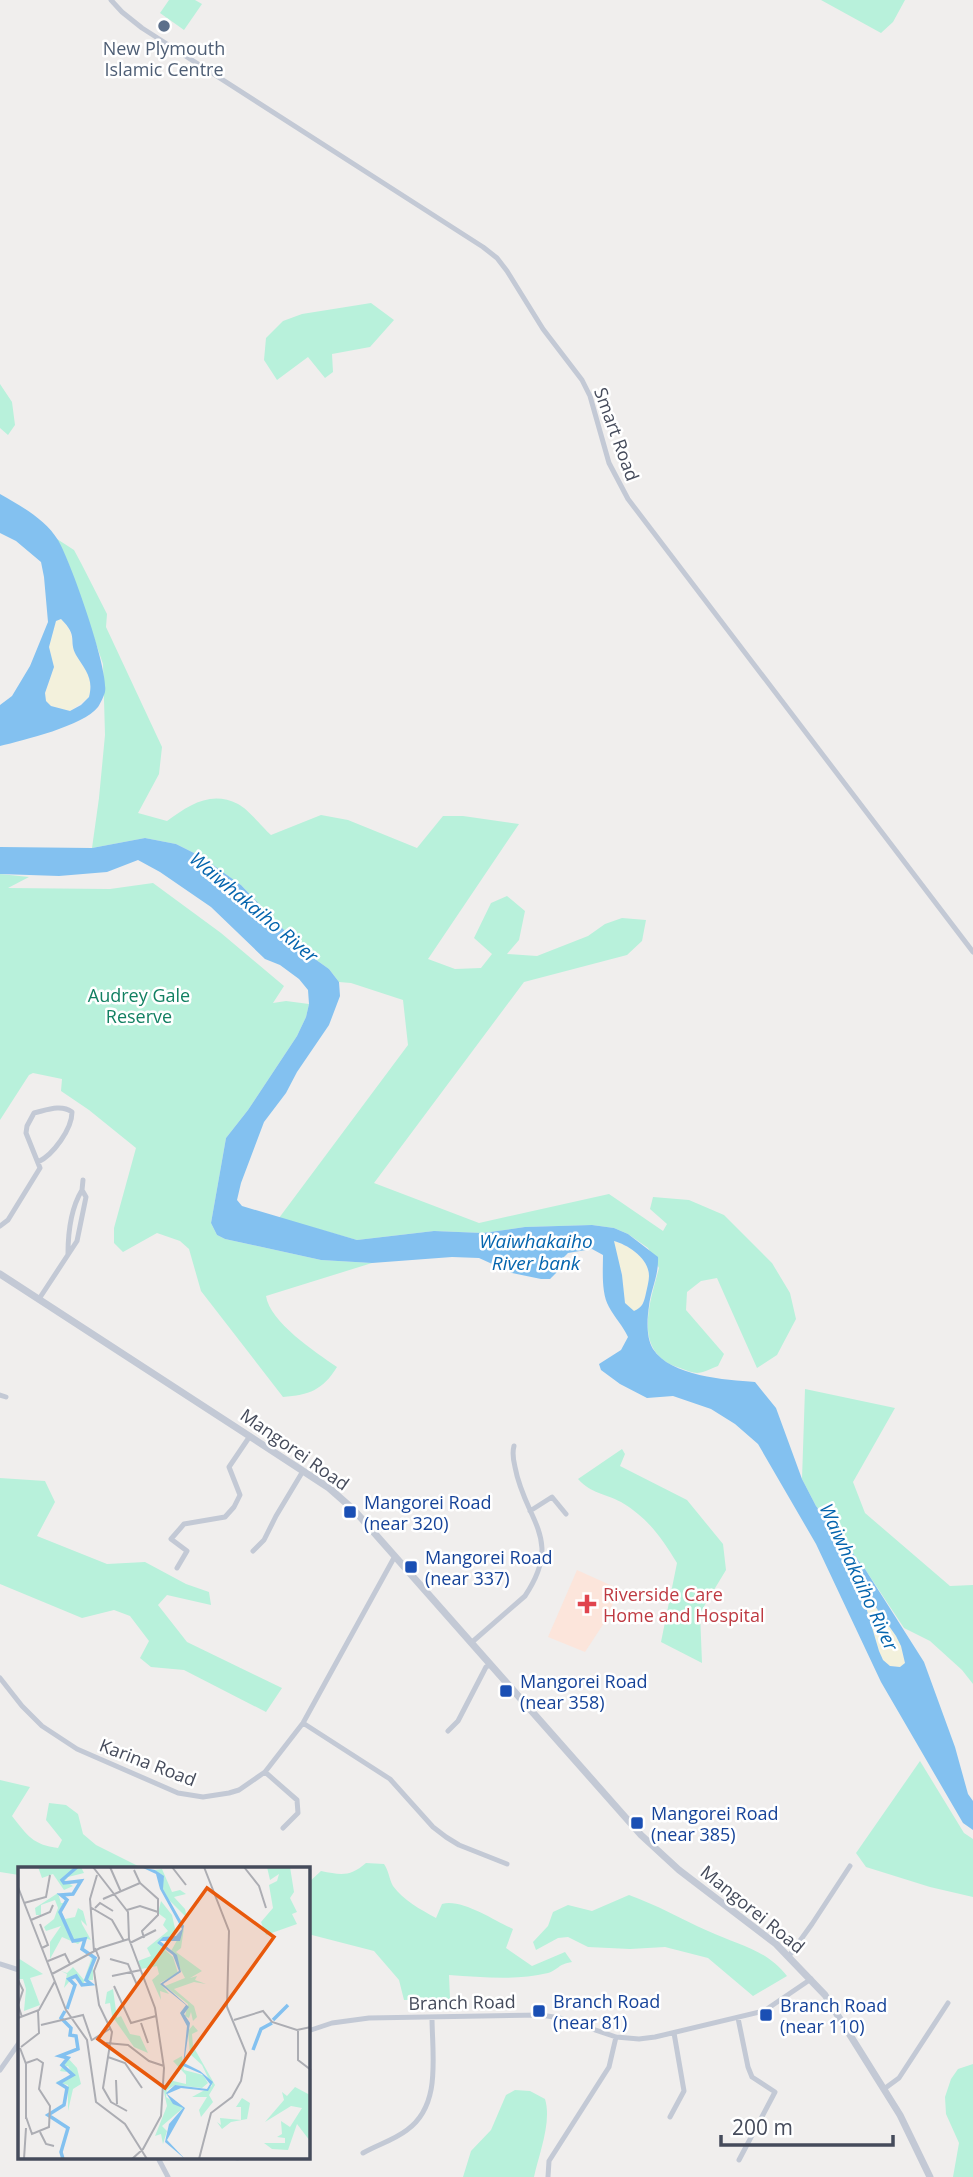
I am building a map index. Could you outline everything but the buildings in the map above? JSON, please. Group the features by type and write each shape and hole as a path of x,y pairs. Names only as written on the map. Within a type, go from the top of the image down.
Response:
{"street":[{"name":"Smart Road","path":"111,0 142,28 497,258 543,328 582,380 590,397 609,463 628,499 973,952"},
{"path":"0,1226 8,1220 40,1168 26,1129 34,1112 58,1108 70,1110 72,1121 47,1158 38,1162"},
{"path":"68,1254 71,1216 82,1190 83,1180"},
{"path":"39,1299 77,1241 86,1197 82,1190"},
{"name":"Mangorei Road","path":"0,1274 329,1488 354,1510 641,1835 679,1870 761,1931 811,1979 834,2007 907,2128 930,2177"},
{"path":"177,1568 187,1551 171,1539 179,1527 188,1522 225,1517 234,1507 240,1495 229,1467 250,1436"},
{"path":"471,1643 517,1604 531,1587 542,1559 543,1545 539,1529 517,1477 512,1452 514,1446"},
{"path":"253,1552 264,1540 303,1471"},
{"path":"530,1511 552,1497 566,1514"},
{"name":"Karina Road","path":"0,1678 32,1716 77,1749 178,1793 217,1796 240,1790 265,1772 303,1723 396,1556"},
{"path":"448,1731 458,1721 490,1665"},
{"path":"303,1723 390,1779 433,1827 446,1837 507,1864"},
{"path":"265,1772 296,1800 298,1812 283,1828"},
{"path":"789,1956 850,1866"},
{"path":"0,1964 18,1969"},
{"name":"Branch Road","path":"310,2030 369,2018 550,2016 616,2037 639,2039 764,2011 811,1979"},
{"path":"884,2090 899,2078 948,2003"},
{"path":"363,2153 405,2132 418,2121 426,2108 431,2097 432,2017"},
{"path":"738,2018 752,2077 775,2092 739,2160"},
{"path":"670,2117 684,2091 674,2033"},
{"path":"548,2177 549,2161 609,2067 616,2037"},
{"path":"0,2070 18,2044"},
{"path":"159,2160 168,2177"}],"shaded area":[{"name":"Riverside Care Home and Hospital","path":"577,1570 619,1589 606,1620 585,1652 548,1637"}],"green space":[{"path":"169,0 195,0 202,4 184,30 160,13"},
{"path":"821,0 905,0 893,22 881,33"},
{"path":"371,303 394,320 370,347 332,354 333,372 325,378 308,357 277,380 264,360 266,338 283,321 302,314"},
{"path":"0,384 12,402 15,425 8,435 0,428"},
{"path":"57,539 74,550 107,614 106,627 162,747 159,774 138,813 167,821 201,801 228,800 242,806 271,835 321,815 348,820 417,848 443,816 519,824 428,959 455,969 481,968 492,954 474,938 491,903 507,896 525,911 519,940 507,954 537,956 588,936 605,924 622,918 646,920 642,941 627,955 524,982 374,1183 479,1223 609,1194 663,1231 667,1224 650,1209 653,1197 689,1200 724,1215 772,1263 790,1293 796,1319 777,1355 757,1368 717,1278 701,1281 687,1292 686,1310 724,1354 718,1366 694,1373 663,1360 654,1350 649,1338 648,1324 659,1268 648,1248 614,1228 592,1225 525,1227 483,1233 434,1231 357,1240 279,1218 408,1045 403,1000 351,983 339,982 329,969 305,952 241,885 202,857 176,844 145,838 92,848 105,735 103,664 68,562"},
{"name":"Audrey Gale Reserve","path":"0,874 29,877 8,888 110,889 153,883 221,933 284,986 273,1003 286,1001 309,1004 297,1036 226,1138 211,1223 217,1235 225,1239 321,1260 372,1263 266,1296 269,1306 284,1326 337,1367 321,1386 300,1395 283,1397 201,1291 189,1249 180,1241 157,1233 123,1252 114,1243 114,1228 136,1148 61,1091 62,1079 33,1073 29,1075 0,1120"},
{"path":"805,1389 895,1408 853,1482 865,1513 950,1586 973,1585 973,1684 962,1670 930,1641 904,1628 865,1569 816,1506 802,1479"},
{"path":"622,1449 625,1454 620,1466 687,1500 723,1544 726,1570 700,1613 702,1663 661,1642 677,1563 665,1545 646,1521 631,1508 593,1490 578,1479"},
{"path":"0,1478 45,1481 55,1502 37,1536 107,1564 145,1562 186,1584 209,1592 211,1605 167,1595 158,1605 187,1642 282,1688 266,1712 184,1670 151,1667 140,1658 149,1641 130,1616 114,1610 82,1618 0,1584"},
{"path":"920,1761 964,1833 973,1839 973,1897 866,1867 856,1853"},
{"path":"0,1780 30,1787 12,1816 36,1842 58,1848 62,1840 46,1820 49,1803 66,1805 78,1814 83,1834 96,1845 140,1867 18,1867 18,1875 0,1872"},
{"path":"366,1863 384,1864 397,1891 436,1918 442,1904 459,1904 513,1929 506,1948 532,1966 565,1952 572,1962 548,1973 523,1977 449,1975 450,1999 404,2000 399,1980 374,1951 310,1935 310,1881 321,1871 345,1874"},
{"path":"629,1895 761,1954 787,1976 753,1996 708,1958 665,1947 588,1947 568,1937 558,1938 536,1950 533,1942 548,1926 553,1912 568,1905 592,1911"},
{"path":"973,2064 973,2177 953,2177 959,2143 946,2114 945,2097 951,2079 958,2069"},
{"path":"515,2090 530,2091 545,2099 547,2108 546,2128 534,2177 463,2177 471,2151 491,2130 506,2095"}],"sand":[{"path":"61,619 71,634 74,650 88,674 90,685 89,697 70,711 51,706 46,701 45,694 54,667 49,647 56,621"},
{"path":"613,1241 637,1253 648,1269 649,1280 644,1299 634,1312 625,1303 622,1275"},
{"path":"868,1596 901,1646 905,1664 900,1667 890,1666 883,1660 863,1597"}],"water":[{"path":"0,494 24,508 53,532 80,592 101,662 105,692 98,707 80,720 0,746 0,705 12,696 30,666 48,622 41,562 16,541 0,533","holes":["61,619 72,634 74,650 88,674 90,685 89,697 70,711 51,706 46,701 45,693 54,667 49,647 56,621"]},
{"name":"Waiwhakaiho River bank","path":"145,838 176,844 202,857 241,885 305,952 329,969 339,982 340,996 329,1025 286,1093 264,1122 241,1183 237,1200 242,1206 357,1240 434,1231 483,1233 525,1227 592,1225 614,1228 628,1234 658,1257 648,1317 648,1334 653,1349 661,1358 685,1371 714,1378 755,1382 776,1408 802,1479 816,1506 865,1569 924,1662 955,1747 968,1794 973,1801 973,1830 963,1823 881,1682 816,1544 758,1444 735,1424 711,1409 673,1396 647,1398 601,1370 599,1364 621,1350 628,1337 606,1301 603,1255 592,1249 568,1253 559,1262 557,1272 550,1279 541,1279 512,1273 479,1258 452,1257 372,1263 321,1260 217,1235 211,1223 226,1138 297,1036 306,1017 308,990 299,979 280,965 265,959 211,907 138,860 107,872 59,876 0,874 0,847 92,848","holes":["614,1241 637,1253 648,1269 649,1280 644,1302 634,1311 625,1303","868,1596 901,1646 905,1663 900,1667 890,1666 883,1660 863,1597"]}],"place":[{"name":"New Plymouth Islamic Centre","path":"164,26"},
{"name":"Mangorei Road (near 320)","path":"350,1512"},
{"name":"Mangorei Road (near 337)","path":"411,1567"},
{"name":"Riverside Care Home and Hospital","path":"587,1604"},
{"name":"Mangorei Road (near 358)","path":"506,1691"},
{"name":"Mangorei Road (near 385)","path":"637,1823"},
{"name":"Branch Road (near 81)","path":"539,2011"},
{"name":"Branch Road (near 110)","path":"766,2015"}],"water label":[{"name":"Waiwhakaiho River","path":"254,907"},
{"name":"Waiwhakaiho River","path":"859,1577"}]}
